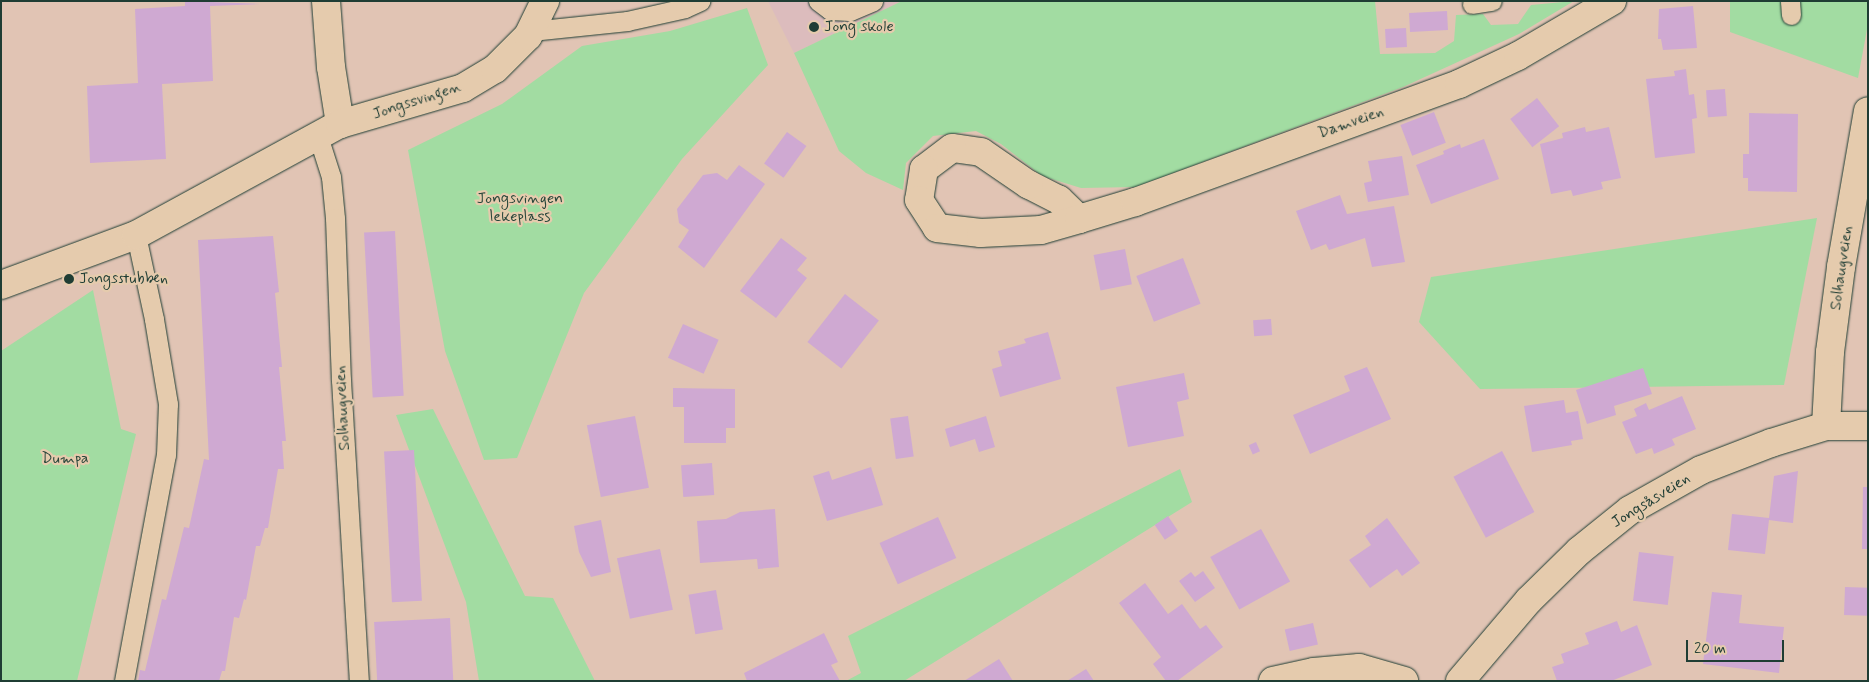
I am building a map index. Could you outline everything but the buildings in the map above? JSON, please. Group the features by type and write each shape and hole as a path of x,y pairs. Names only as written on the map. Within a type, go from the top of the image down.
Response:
{"street":[{"name":"Solhaugveien","path":"326,1 331,67 329,130"},
{"name":"Jongssvingen","path":"329,130 464,88 495,69 531,31 545,1"},
{"name":"Damveien","path":"1079,219 1059,200 1029,186 981,152 952,148 924,169 920,200 937,228 980,233 1040,230 1079,219 1459,84 1518,56 1610,2"},
{"name":"Solhaugveien","path":"1826,426 1830,352 1841,267 1866,129"},
{"path":"1,285 136,235 329,130"},
{"name":"Jongsåsveien","path":"1460,681 1529,600 1579,552 1630,510 1701,470 1826,426 1868,426"},
{"path":"1273,681 1314,672 1359,668 1404,681"}],"lane":[{"path":"531,31 627,21 685,8 700,1"},
{"path":"818,1 830,10 850,11 873,1"},
{"path":"1472,4 1492,1"},
{"name":"Solhaugveien","path":"329,130 335,218 341,380 359,681"},
{"path":"124,681 142,597 167,447 166,395 154,318 136,235"}],"shaded area":[{"name":"Jong skole","path":"768,1 902,1 794,53"}],"green space":[{"path":"902,1 1375,1 1380,54 1435,53 1454,41 1456,15 1483,14 1491,25 1518,24 1531,5 1574,1 1519,34 1403,87 1136,187 1081,188 1042,176 1001,144 976,131 933,136 906,163 903,190 866,173 839,151 794,53"},
{"path":"1730,1 1868,1 1868,24 1858,78 1730,32"},
{"name":"Jongsvingen lekeplass","path":"747,8 768,65 682,159 584,293 517,458 484,460 445,351 408,150 502,104 582,46 670,31"},
{"path":"1817,218 1784,385 1480,389 1419,322 1431,277"},
{"name":"Dumpa","path":"93,290 121,429 136,434 77,681 1,681 1,351"},
{"path":"433,409 525,596 553,598 595,681 479,681 466,602 396,415"},
{"path":"1180,469 1192,502 904,681 846,681 861,673 848,636"}],"place":[{"name":"Jong skole","path":"814,27"},
{"name":"Jongsstubben","path":"69,279"}]}
